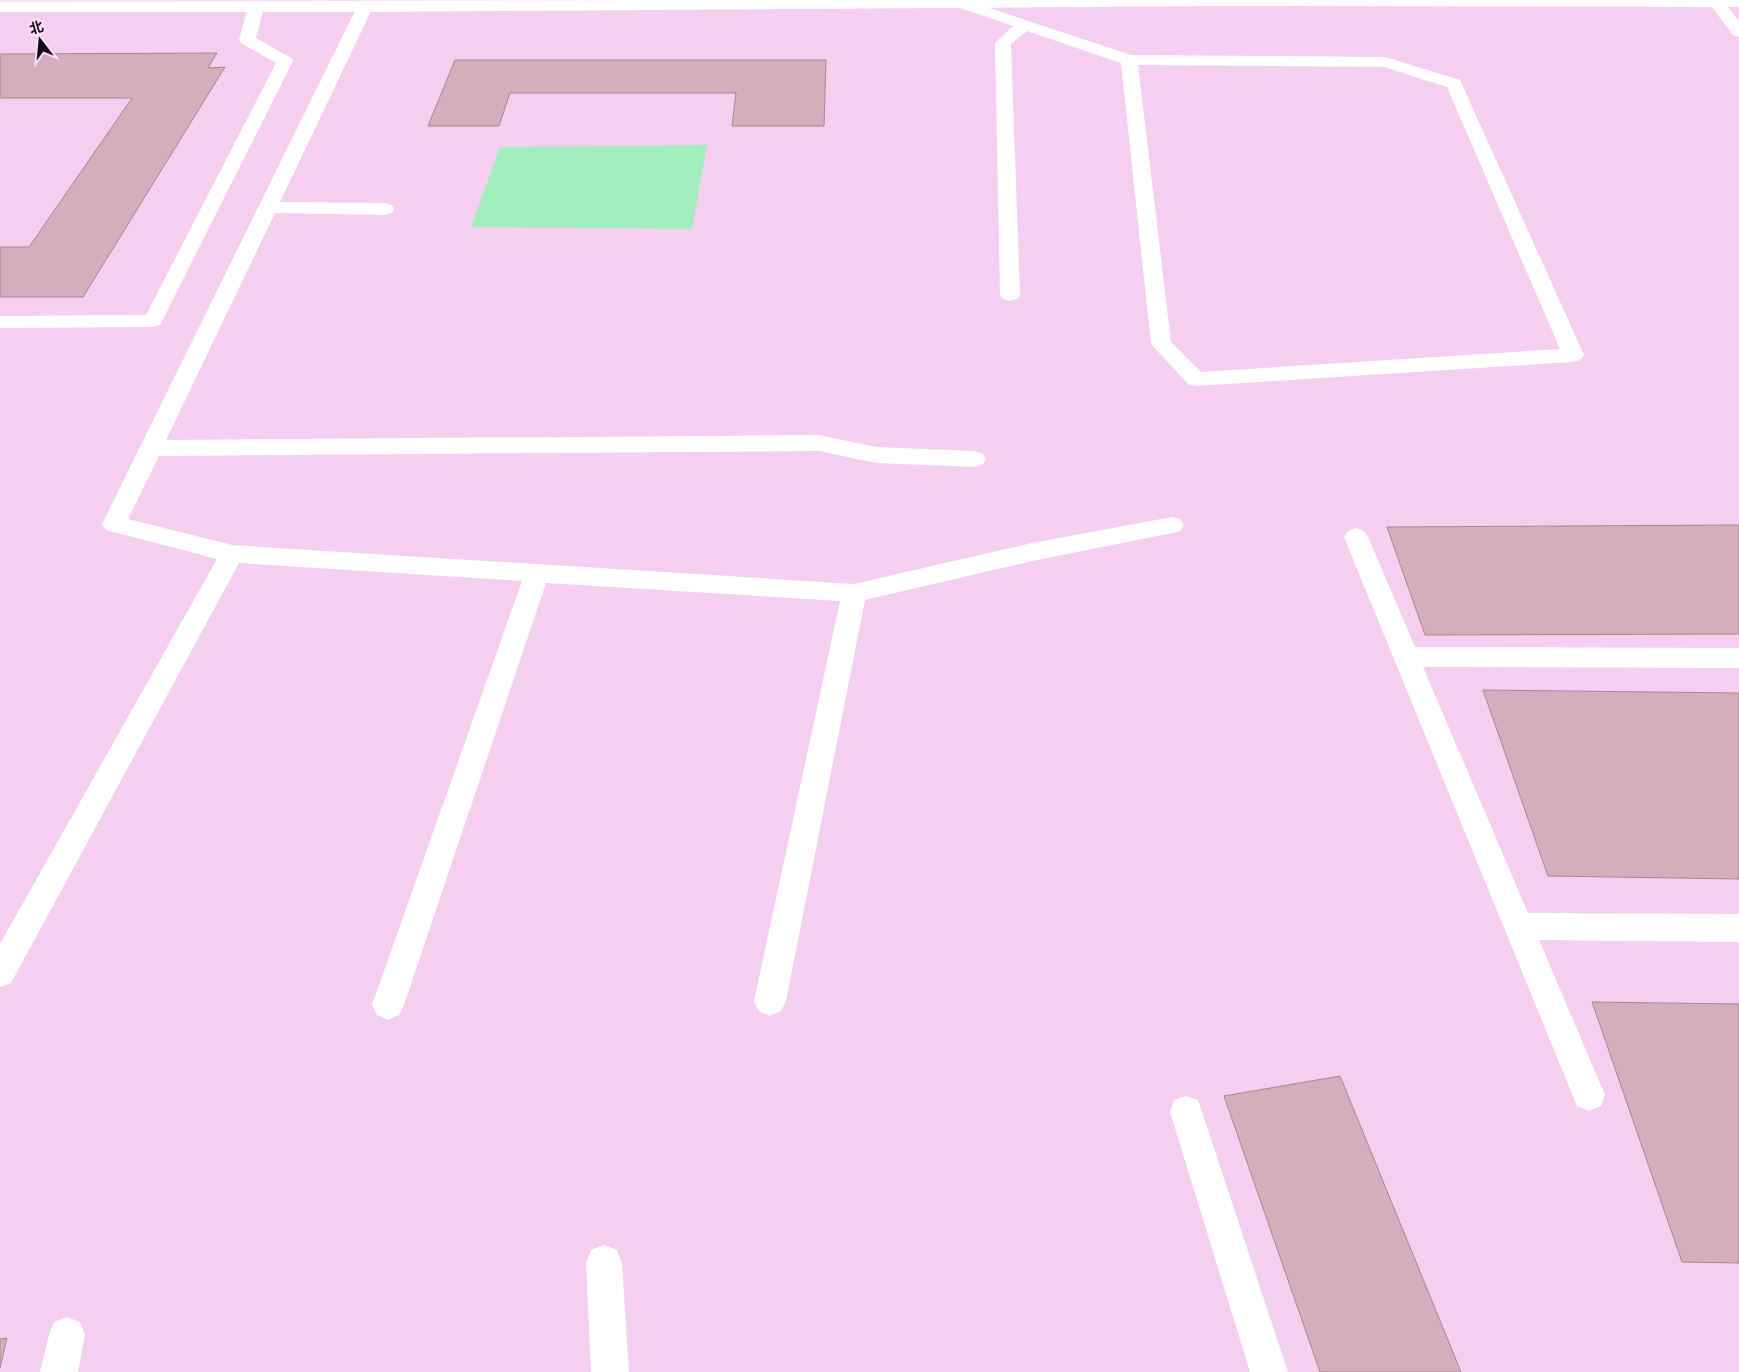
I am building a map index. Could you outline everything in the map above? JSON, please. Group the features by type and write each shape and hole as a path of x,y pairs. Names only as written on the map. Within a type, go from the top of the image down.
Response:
{"street":[{"path":"0,8 256,7 366,4 1215,1 1739,2"}],"lane":[{"path":"1716,2 1739,32"},
{"path":"959,3 1129,60 1385,62 1454,84 1573,355 1196,379 1161,344 1129,60"},
{"path":"366,4 114,524 232,554 854,593 1032,552 1172,525"},
{"path":"0,322 153,320 285,61 247,40 256,7"},
{"path":"1010,295 1003,43 1024,25"},
{"path":"268,207 385,209"},
{"path":"151,448 818,443 876,455 975,459"},
{"path":"1356,538 1589,1095"},
{"path":"0,973 232,554"},
{"path":"388,1005 537,573"},
{"path":"770,1001 854,593"},
{"path":"1406,657 1739,658"},
{"path":"1518,926 1739,928"},
{"path":"1186,1112 1269,1372"},
{"path":"604,1263 610,1372"},
{"path":"59,1372 67,1335"}],"shaded area":[{"path":"645,0 1739,0 1739,1372 0,1372 0,5"}],"green space":[{"path":"707,145 692,229 471,227 500,147"}],"building":[{"path":"217,53 208,68 225,67 83,297 0,297 0,247 29,247 132,98 0,98 0,54"},
{"path":"455,60 826,60 824,126 732,126 736,93 510,93 499,126 428,126"},
{"path":"1739,525 1739,634 1425,635 1387,527"},
{"path":"1483,690 1739,693 1739,879 1548,876"},
{"path":"1592,1002 1739,1004 1739,1263 1682,1262"},
{"path":"1340,1076 1461,1372 1320,1372 1224,1096"},
{"path":"7,1338 0,1368 0,1339"}]}
